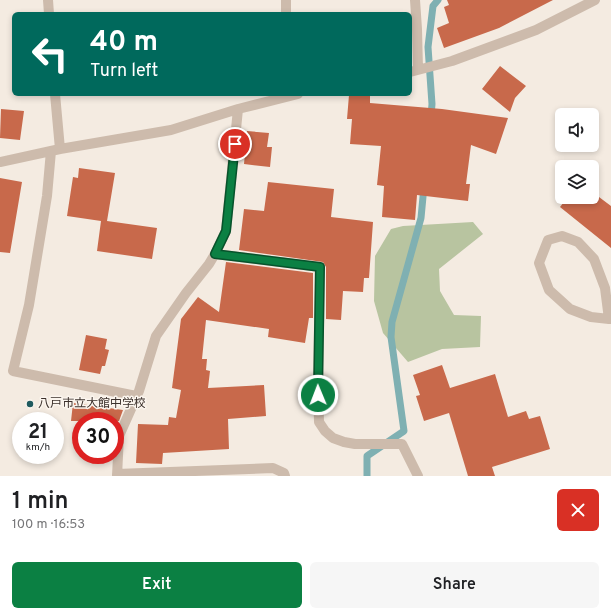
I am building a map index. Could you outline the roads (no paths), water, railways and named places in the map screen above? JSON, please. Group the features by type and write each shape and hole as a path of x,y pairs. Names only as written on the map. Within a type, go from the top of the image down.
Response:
{"street":[{"path":"48,0 49,12"},
{"path":"286,0 286,12"},
{"path":"415,0 417,29 414,70 452,61 536,30 595,0"},
{"path":"55,96 56,150 31,290 13,370 136,396"},
{"path":"0,162 56,150 171,130 283,96"},
{"path":"238,109 226,231 209,264 186,293 156,336 136,396 119,436 117,475 273,468 284,473 285,476"},
{"path":"562,236 578,242 594,259 605,288 610,319 591,317 570,309 549,290 538,263 548,240 562,236"},
{"path":"215,254 320,267 318,382 319,422 324,431 333,438 344,442 355,444 402,444 418,476"}],"waterway":[{"path":"431,116 432,104 428,47 433,6 438,0"},
{"path":"367,476 367,456 404,431 391,337 392,322 421,218 424,186"}],"place":[{"name":"八戸市立大館中学校","path":"30,404"}]}
